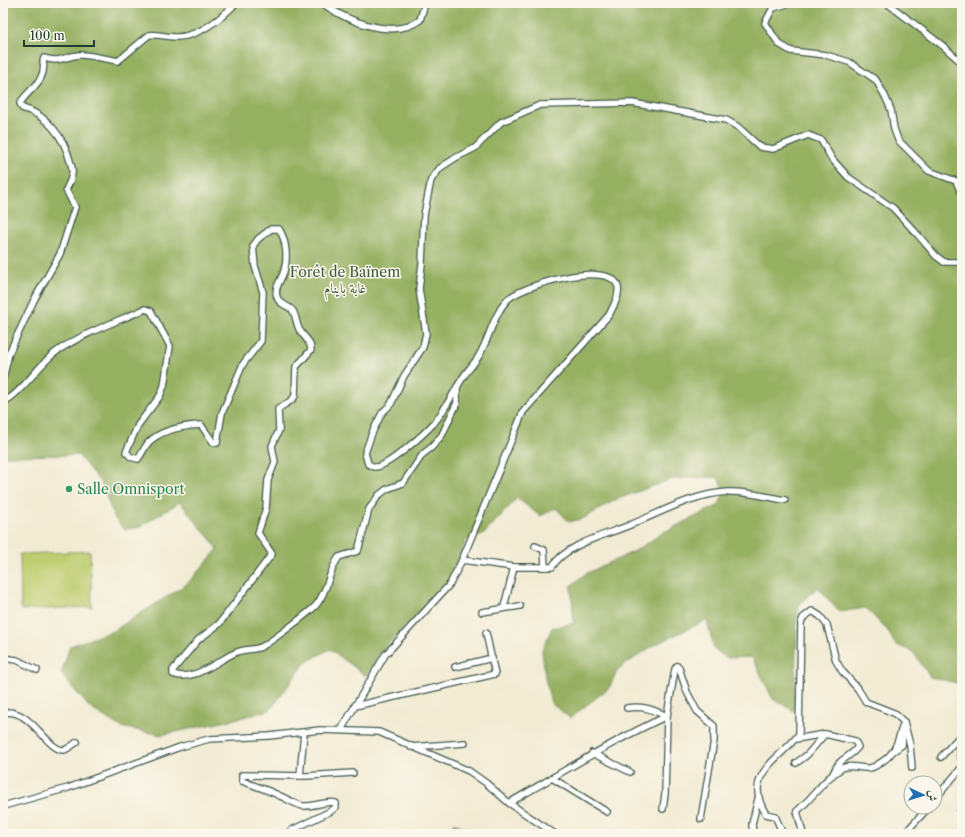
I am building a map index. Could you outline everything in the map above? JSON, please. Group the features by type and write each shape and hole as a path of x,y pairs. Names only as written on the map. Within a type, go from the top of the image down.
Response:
{"street":[{"path":"3,378 9,353 34,300 60,254 75,207 66,190 73,172 68,153 59,135 41,117 30,110 22,108 20,103 39,82 43,74 44,58 56,61 79,55 118,61 149,35 186,36 215,21 228,12 236,3"},
{"path":"322,3 336,14 356,22 400,29 412,26 420,20 425,3"},
{"path":"791,3 773,8 766,23 779,44 791,51 826,56 849,62 876,80 891,110 894,129 898,140 929,171 956,181 962,194"},
{"path":"887,3 943,46 962,63"},
{"path":"340,730 385,655 450,584 462,560 523,412 609,315 617,301 619,287 614,279 608,276 585,275 556,278 508,299 488,332 477,358 435,422 410,444 381,466 374,467 368,464 365,453 372,433 382,414 391,404 404,376 422,347 426,333 418,289 422,264 424,215 431,180 440,168 475,148 501,122 540,105 632,103 726,120 738,127 760,148 772,149 808,135 821,140 832,160 848,177 893,208 936,256 944,262 962,262"},
{"path":"3,399 7,400 12,396 33,373 56,352 145,309 151,310 170,346 164,386 160,396 138,425 126,452 131,457 138,459 148,443 161,434 186,426 201,425 213,442 217,443 222,413 243,364 261,341 263,292 255,266 253,246 258,239 271,229 279,229 283,235 286,252 284,273 276,290 276,297 292,311 299,329 311,343 311,350 296,367 295,396 292,400 278,409 279,430 272,446 275,462 268,480 266,508 258,533 272,554 219,624 198,640 173,670 173,674 178,676 201,672 238,651 261,647 316,606 322,596 329,574 339,558 358,551 364,534 366,515 372,504 379,495 387,489 403,483 423,454 442,436 456,403 457,387"},
{"path":"462,560 514,566 552,568 557,559 597,537 630,525 680,503 727,492 741,492 785,500"},
{"path":"535,546 544,550 545,567"},
{"path":"504,607 514,566"},
{"path":"482,612 504,607 520,606"},
{"path":"753,834 752,824 761,779 767,766 796,739 799,734 801,623 803,618 812,611 820,616 827,625 836,661 842,671 858,689 866,702 894,713 904,722 910,745 912,768"},
{"path":"355,706 496,674 486,633"},
{"path":"3,658 17,660 37,670"},
{"path":"455,667 492,658"},
{"path":"663,809 666,794 667,716 675,668 678,666 687,692 697,711 714,726 714,740 701,819"},
{"path":"627,708 636,706 650,708 667,716"},
{"path":"3,713 11,712 19,715 37,728 59,749 65,750 77,742"},
{"path":"509,803 592,753 631,732 667,716"},
{"path":"832,774 849,765 868,769 886,760 902,745 904,722"},
{"path":"3,806 68,788 180,747 209,739 340,730 379,732 469,771 486,782 509,803 555,834"},
{"path":"300,776 304,732"},
{"path":"796,739 825,734 854,741 858,747 851,756 842,759 832,774 797,811 803,834"},
{"path":"796,763 806,755 825,734"},
{"path":"941,757 959,737 961,738 960,756 962,759"},
{"path":"411,747 465,742"},
{"path":"592,753 630,772"},
{"path":"943,790 962,767"},
{"path":"293,834 292,830 331,811 336,806 336,803 332,802 320,805 303,806 241,780 242,775 300,776 353,773"},
{"path":"552,778 607,812"},
{"path":"758,799 766,814 775,816 783,834"},
{"path":"904,834 922,815"}],"green space":[{"name":"Forêt de Baïnem غابة باينام","path":"3,3 962,3 962,684 930,677 913,652 895,644 888,631 866,608 839,612 818,587 799,605 797,617 794,711 773,699 752,657 727,658 714,649 707,620 654,645 618,669 609,688 570,718 551,703 545,678 542,650 552,628 574,623 571,586 585,574 635,551 664,532 719,505 724,492 718,477 672,479 615,500 584,518 569,522 556,508 540,516 517,498 483,535 466,540 449,582 381,651 366,676 330,649 306,662 270,710 161,735 121,727 90,708 61,674 70,646 113,631 187,584 218,549 180,502 138,528 124,529 115,519 101,483 78,455 3,456"},
{"path":"90,551 92,607 21,610 20,554"},
{"path":"454,823 481,834 447,834"}],"place":[{"name":"Salle Omnisport","path":"69,489"}]}
